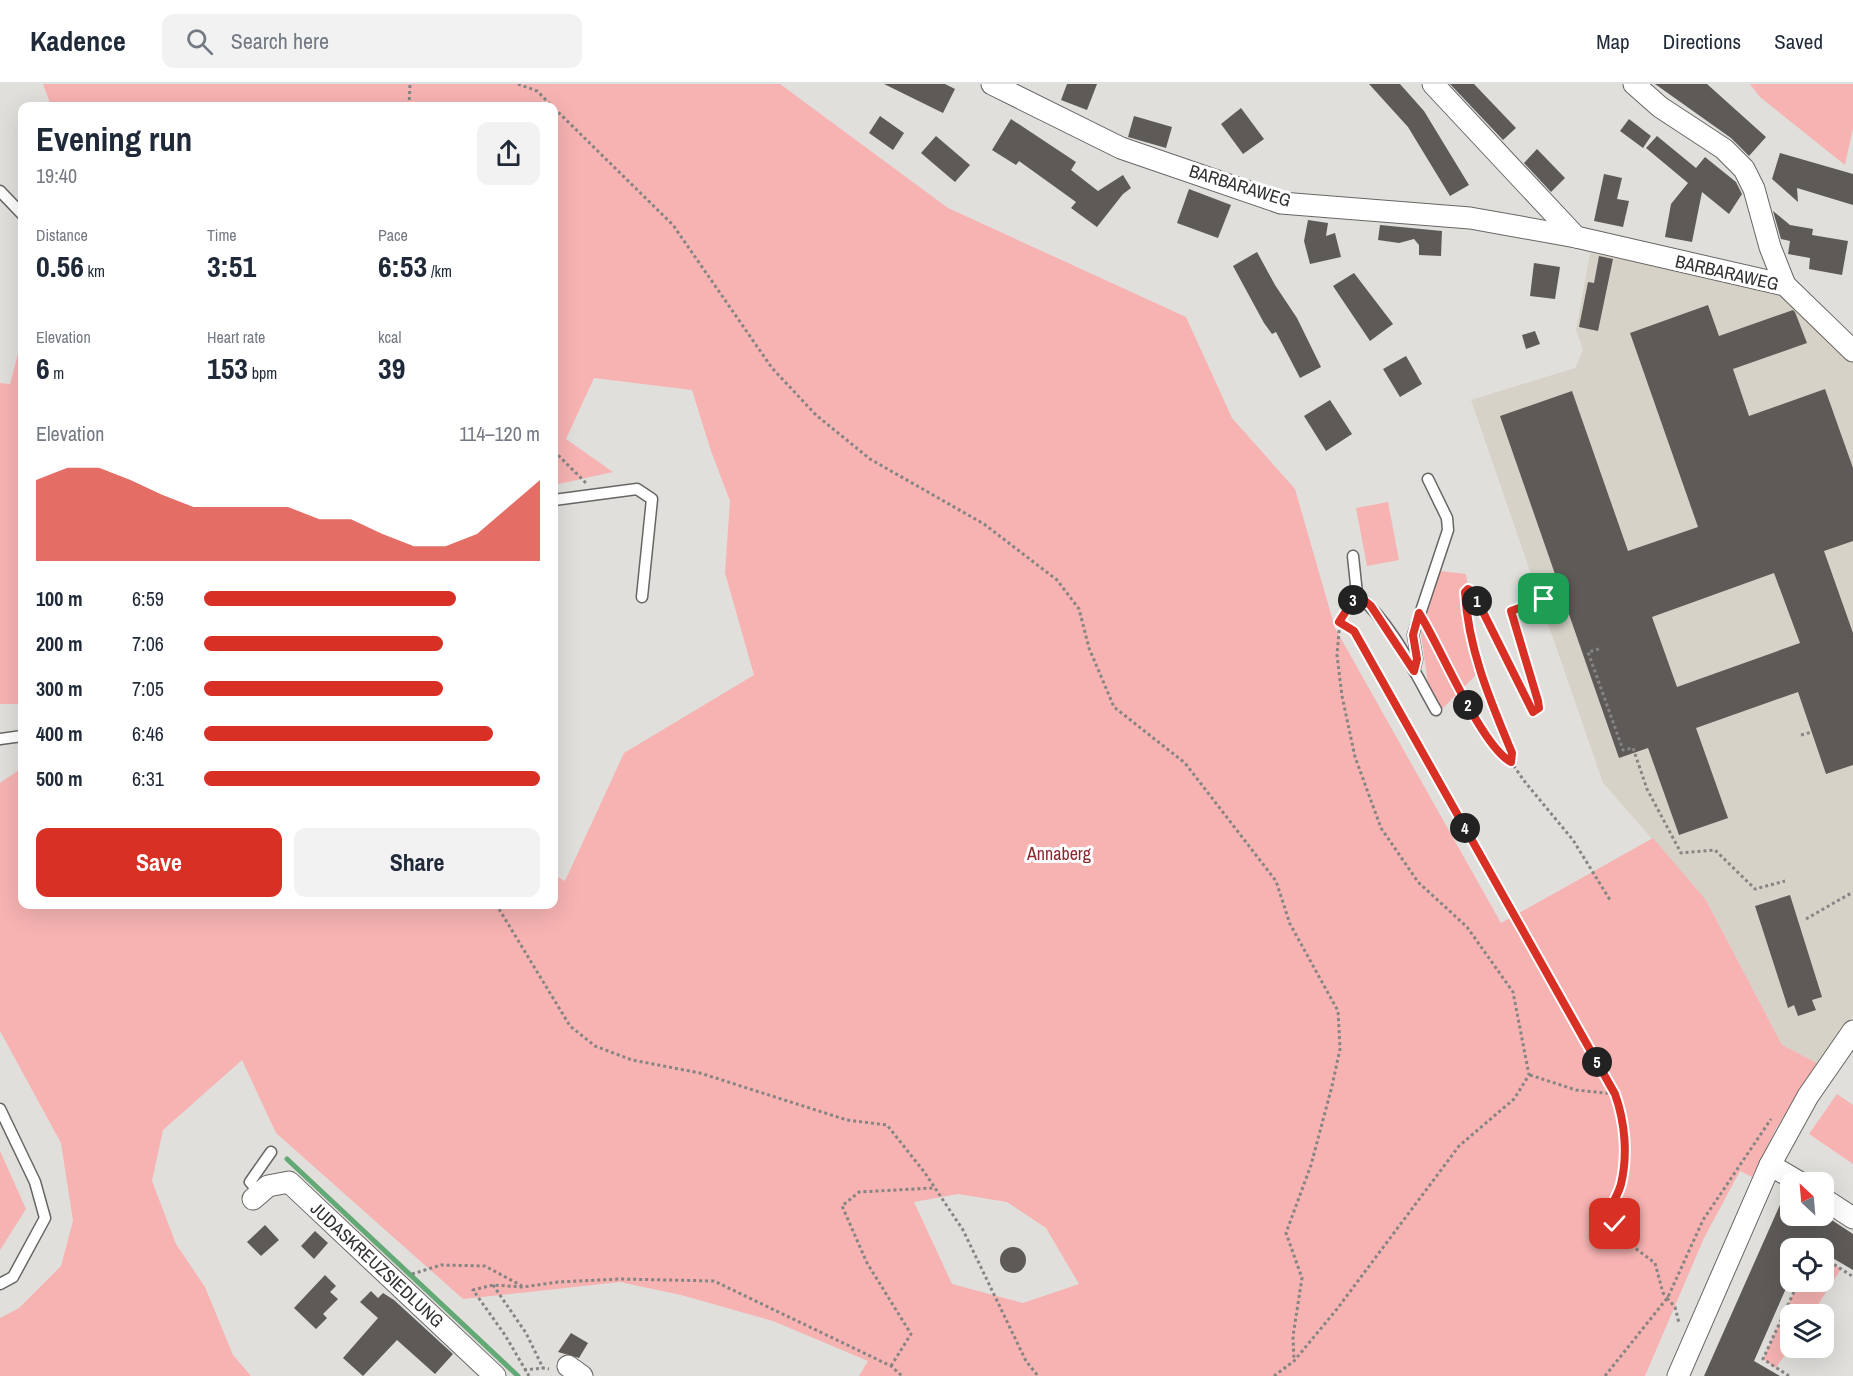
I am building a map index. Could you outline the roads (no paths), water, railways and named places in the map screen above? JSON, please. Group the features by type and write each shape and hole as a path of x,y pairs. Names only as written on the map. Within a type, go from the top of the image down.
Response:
{"street":[{"name":"BARBARAWEG","path":"992,84 1121,148 1281,203 1470,218 1576,237 1785,285 1853,351"},
{"path":"1433,84 1576,237"},
{"path":"1634,84 1660,107 1724,149 1744,169 1754,189 1770,247 1785,285"},
{"path":"1678,1376 1770,1165 1808,1096 1853,1031"},
{"path":"1770,1165 1782,1172"},
{"name":"JUDASKREUZSIEDLUNG","path":"257,1196 268,1186 289,1182 495,1376"},
{"path":"1834,1205 1853,1218"}],"lane":[{"path":"0,191 18,210"},
{"path":"1414,671 1417,659 1413,635 1448,530 1447,518 1428,479"},
{"path":"558,499 637,489 652,500 642,597"},
{"path":"1347,609 1357,594 1353,556"},
{"path":"1357,594 1371,606 1414,671 1436,710"},
{"path":"0,739 18,737"},
{"path":"0,1109 35,1182 45,1218 13,1277 0,1284"},
{"path":"257,1196 250,1182 271,1152"}],"waterway":[{"path":"287,1159 518,1376"}],"park label":[{"name":"Annaberg","path":"1059,854"}]}
